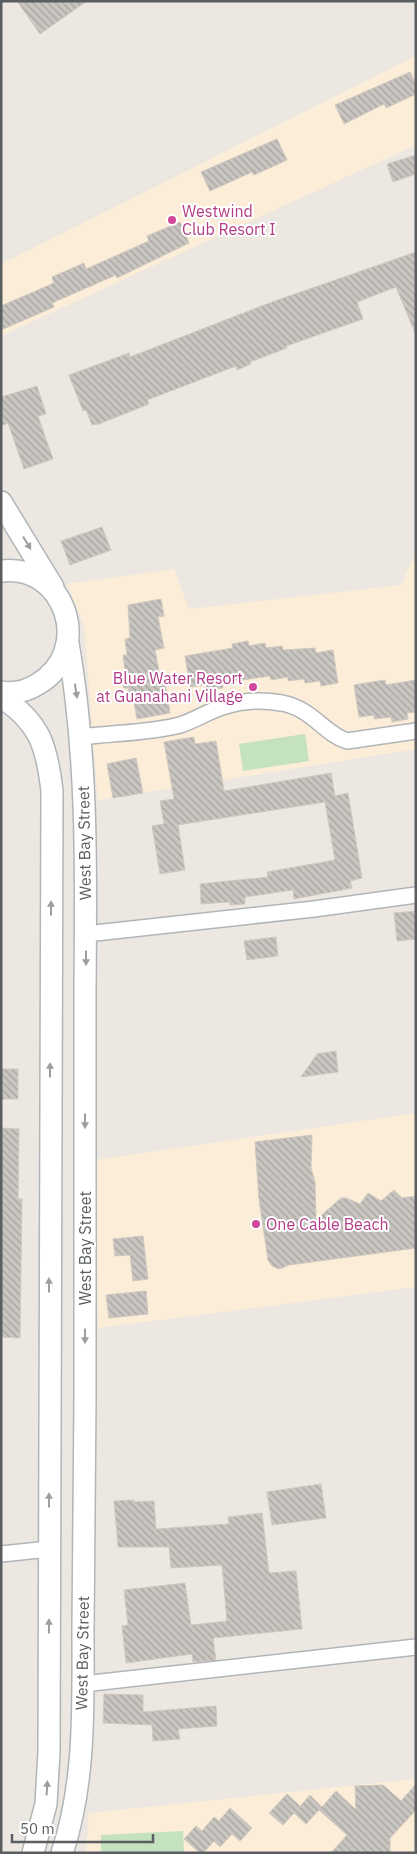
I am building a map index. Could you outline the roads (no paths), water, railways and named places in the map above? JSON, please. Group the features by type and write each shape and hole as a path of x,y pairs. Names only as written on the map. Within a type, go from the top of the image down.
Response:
{"main road":[{"path":"1,502 62,603"},
{"path":"1,571 17,571 38,579 52,589 62,603"},
{"name":"West Bay Street","path":"62,603 67,616 68,643 77,696 81,737 86,934 83,1684 79,1762 72,1816 62,1853"},
{"path":"1,692 19,692 46,680 56,670 64,657 68,643"},
{"name":"West Bay Street","path":"1,697 23,712 43,742 52,791 49,1752 46,1804 33,1853"}],"street":[{"path":"81,737 178,725 225,706 255,700 284,703 299,709 315,717 337,738 347,741 416,731"},
{"path":"86,934 314,909 416,895"},
{"path":"1,1554 49,1549"},
{"path":"83,1684 416,1647"}],"place":[{"name":"Westwind Club Resort I","path":"172,220"},
{"name":"Blue Water Resort at Guanahani Village","path":"253,687"},
{"name":"One Cable Beach","path":"256,1224"}]}
